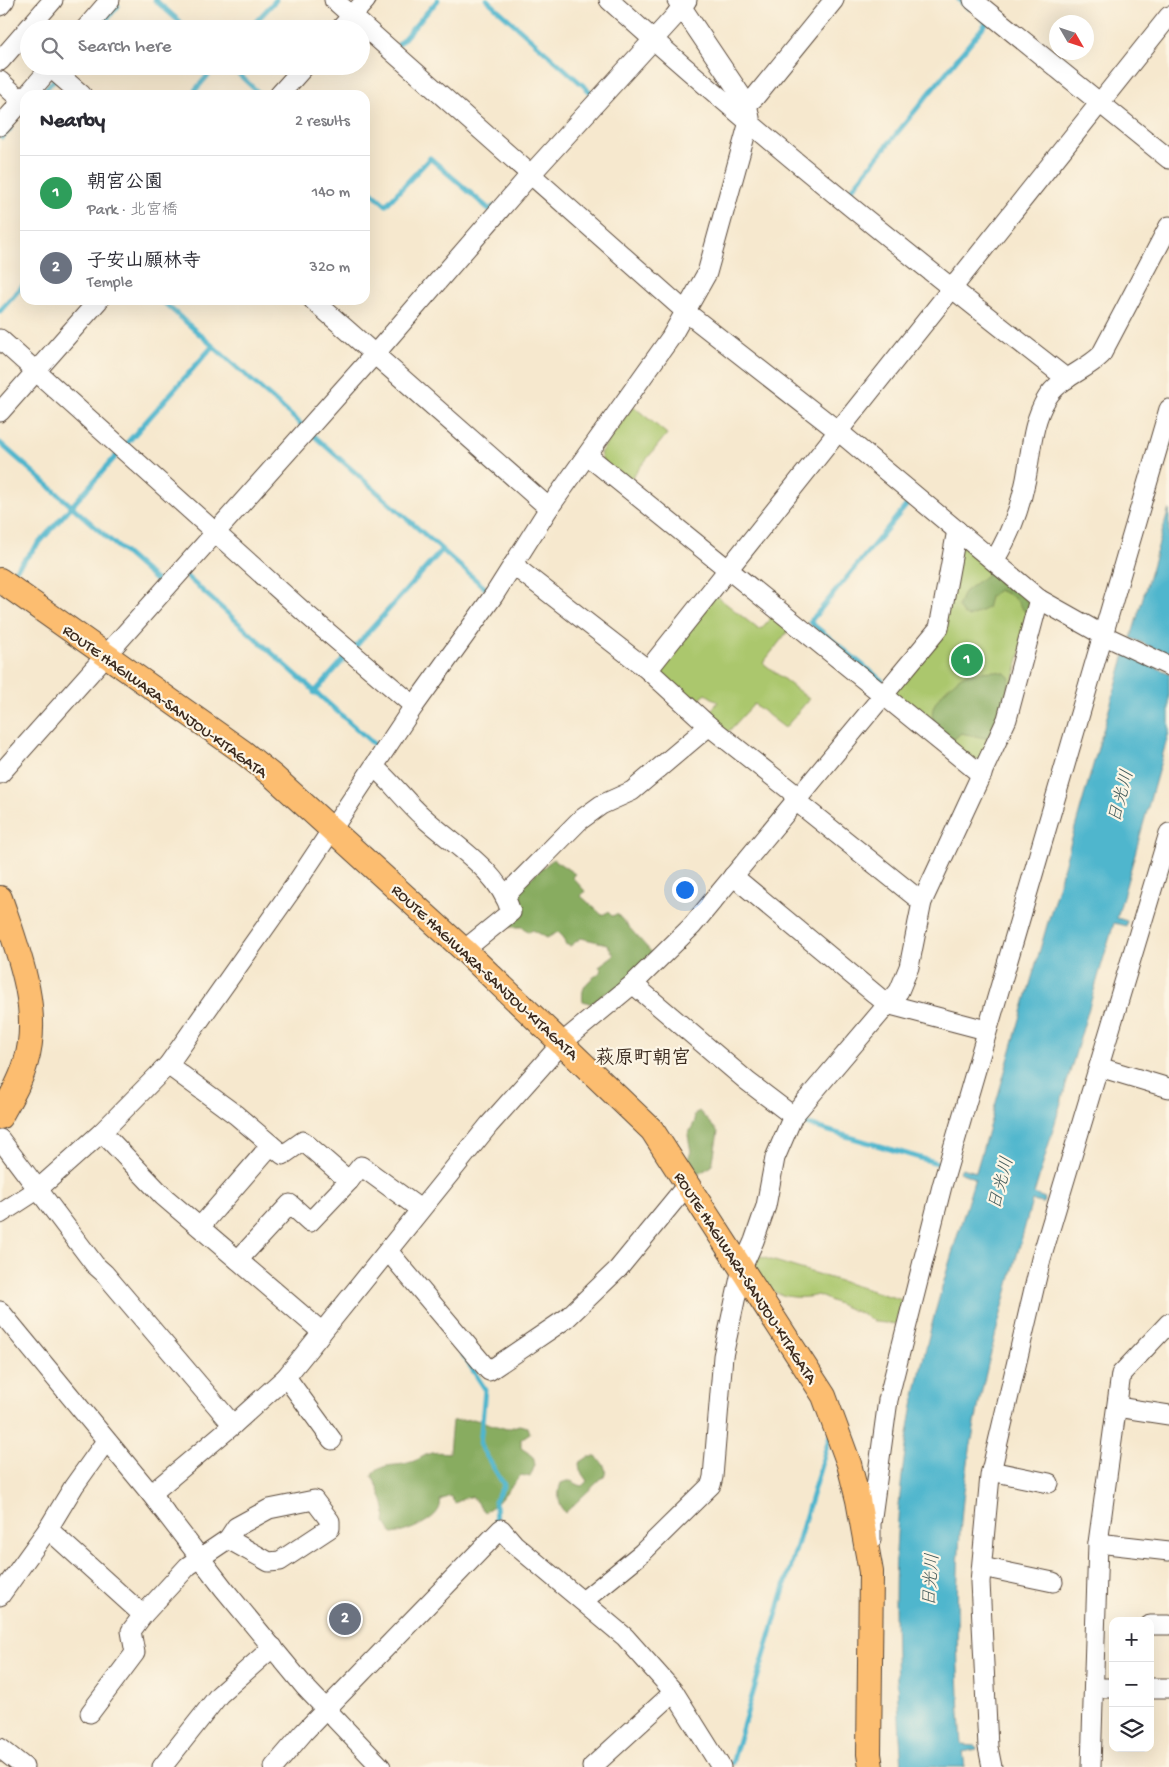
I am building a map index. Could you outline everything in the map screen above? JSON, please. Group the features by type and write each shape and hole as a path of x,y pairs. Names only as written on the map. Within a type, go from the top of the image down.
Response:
{"main road":[{"name":"ROUTE HAGIWARA-SANJOU-KITAGATA","path":"0,580 104,656 243,752 464,950 563,1042 652,1130 824,1396 844,1448 858,1500 870,1572 869,1754 871,1767"},
{"path":"0,898 27,992 31,1020 26,1061 0,1117"}],"street":[{"path":"0,6 5,0"},
{"path":"36,20 53,0"},
{"path":"93,20 110,0"},
{"path":"334,0 345,20"},
{"path":"348,20 366,0"},
{"path":"609,0 750,123 952,289 1067,379"},
{"path":"747,104 755,97 834,0"},
{"path":"975,1 1169,159"},
{"path":"0,774 217,532 531,175 654,40 682,2 747,104 750,123 707,273 686,312 671,337 588,456 549,508 513,565 414,706 331,829 296,885 168,1065 102,1132 37,1190 0,1214"},
{"path":"648,670 1169,16"},
{"path":"0,61 20,38"},
{"path":"370,42 531,175 686,312 838,431 1039,599 1103,636 1169,666"},
{"path":"32,90 45,75"},
{"path":"61,75 77,90"},
{"path":"284,90 297,75"},
{"path":"0,81 20,95"},
{"path":"0,126 20,104"},
{"path":"994,561 1008,539 1019,510 1042,408 1047,397 1067,379 1091,365 1101,355 1169,226"},
{"path":"0,412 95,305"},
{"path":"319,305 549,508"},
{"path":"0,339 414,706"},
{"path":"870,1572 871,1524 888,1400 942,1186 986,1030 1169,409"},
{"path":"588,456 982,774"},
{"path":"151,1494 233,1425 286,1377 489,1125 563,1042 633,984 692,926 939,628 957,530"},
{"path":"513,565 648,670 709,726 791,791 796,801 922,902"},
{"path":"583,1601 642,1553 711,1485 723,1356 742,1268 766,1206 775,1158 793,1116 899,991 909,968 922,902 1008,719 1039,599"},
{"path":"506,895 579,821 601,805 632,791 709,726"},
{"path":"374,767 387,778 423,817 469,854 506,895 511,912 464,950"},
{"path":"992,1767 988,1747 980,1582 991,1471 1041,1259 1169,833"},
{"path":"733,876 888,1004 986,1030"},
{"path":"633,984 747,1081 793,1116"},
{"path":"168,1065 236,1115 283,1155 303,1141 349,1181"},
{"path":"1099,1067 1169,1088"},
{"path":"102,1132 163,1196 322,1332"},
{"path":"0,1139 96,1265 233,1425"},
{"path":"200,1227 271,1145"},
{"path":"238,1260 290,1204 310,1222 361,1166 420,1209"},
{"path":"388,1250 489,1371 567,1318 618,1270 687,1185"},
{"path":"0,1311 151,1494 273,1647 326,1710 381,1767"},
{"path":"1092,1767 1094,1688 1104,1624 1098,1543 1121,1374 1169,1323"},
{"path":"286,1377 332,1440"},
{"path":"1117,1407 1169,1415"},
{"path":"0,1596 48,1529 74,1486 106,1441"},
{"path":"991,1471 1049,1484"},
{"path":"90,1713 135,1653 131,1631 142,1615 188,1566 228,1539 236,1527 269,1509 314,1500 330,1521 330,1528 280,1561 269,1562 228,1539"},
{"path":"48,1529 142,1615"},
{"path":"274,1767 326,1710 501,1529 514,1544 625,1637 674,1692 721,1767"},
{"path":"1098,1543 1169,1551"},
{"path":"982,1567 1054,1582"},
{"path":"1154,1625 1169,1626"},
{"path":"162,1767 219,1695 273,1647"},
{"path":"1094,1688 1109,1688"},
{"path":"1154,1688 1169,1688"},
{"path":"592,1767 674,1692"},
{"path":"0,1748 24,1767"},
{"path":"0,1758 11,1767"}],"green space":[{"path":"633,406 667,434 628,482 602,460 600,453"},
{"path":"959,537 1034,600 1004,718 980,759 973,762 887,693 942,627"},
{"path":"989,573 994,573 1030,603 1026,613 1013,596 998,590 990,597 987,608 969,617 963,614 958,607 964,592"},
{"path":"714,594 758,629 761,629 774,614 791,627 763,663 809,699 785,728 754,704 728,732 708,714 718,702 706,694 695,703 658,671"},
{"path":"995,671 1005,673 1010,678 1002,717 990,739 961,733 954,739 942,731 935,723 932,715 933,708 943,692 963,675"},
{"path":"553,859 575,874 572,877 585,891 581,896 602,915 608,912 612,916 617,914 653,954 613,993 603,994 592,1004 583,1001 583,991 587,983 602,971 599,966 614,955 607,944 581,938 570,946 565,944 564,938 558,932 547,938 533,930 529,932 522,927 509,927 507,920 511,895"},
{"path":"699,1111 718,1132 712,1166 700,1173 694,1173 685,1164 691,1152 688,1135 695,1121 694,1115"},
{"path":"755,1255 902,1300 896,1324 875,1322 864,1315 817,1295 804,1297 775,1293 764,1286 752,1270"},
{"path":"473,1419 507,1429 519,1425 528,1427 530,1433 521,1439 521,1448 533,1456 535,1465 530,1477 521,1475 498,1502 485,1512 472,1497 467,1497 455,1503 450,1496 440,1500 440,1507 437,1513 431,1518 415,1528 392,1534 385,1523 384,1504 372,1476 384,1467 408,1463 434,1453 449,1453 452,1421"},
{"path":"588,1457 596,1457 600,1461 605,1467 605,1475 565,1513 559,1499 561,1483 570,1481 582,1486 587,1481 580,1471 579,1463"}],"water":[{"path":"1169,509 1169,655 1131,638"},
{"name":"日光川","path":"1125,654 1169,673 1169,732 1117,918 1127,921 1126,926 1114,923 1034,1194 1045,1198 1043,1203 1032,1201 988,1366 970,1450 958,1560 958,1666 962,1745 976,1746 977,1749 963,1752 965,1767 902,1767 896,1665 895,1597 900,1495 911,1414 929,1335 975,1178 959,1172 962,1168 976,1172"}],"waterway":[{"path":"155,0 178,20"},
{"path":"257,20 276,0"},
{"path":"399,44 438,0"},
{"path":"487,0 595,96"},
{"path":"959,0 969,8"},
{"path":"106,20 118,6"},
{"path":"846,196 987,22 982,18"},
{"path":"195,90 208,75"},
{"path":"240,75 256,90"},
{"path":"45,90 54,80"},
{"path":"2,137 10,129"},
{"path":"370,191 386,205 430,158 490,210 493,207"},
{"path":"0,311 20,289"},
{"path":"167,305 303,426"},
{"path":"127,443 212,347"},
{"path":"312,434 486,589"},
{"path":"0,443 160,584"},
{"path":"9,577 117,455"},
{"path":"882,681 810,622 910,501"},
{"path":"355,647 442,550"},
{"path":"186,576 377,747"},
{"path":"314,693 347,656"},
{"path":"797,1125 799,1122 937,1163"},
{"path":"461,1352 485,1389 480,1445 504,1485 495,1501 496,1526"},
{"path":"732,1763 830,1435"}],"place":[{"name":"朝宮公園","path":"967,660"},
{"name":"子安山願林寺","path":"345,1619"}],"district":[{"name":"萩原町朝宮","path":"643,1056"}]}
